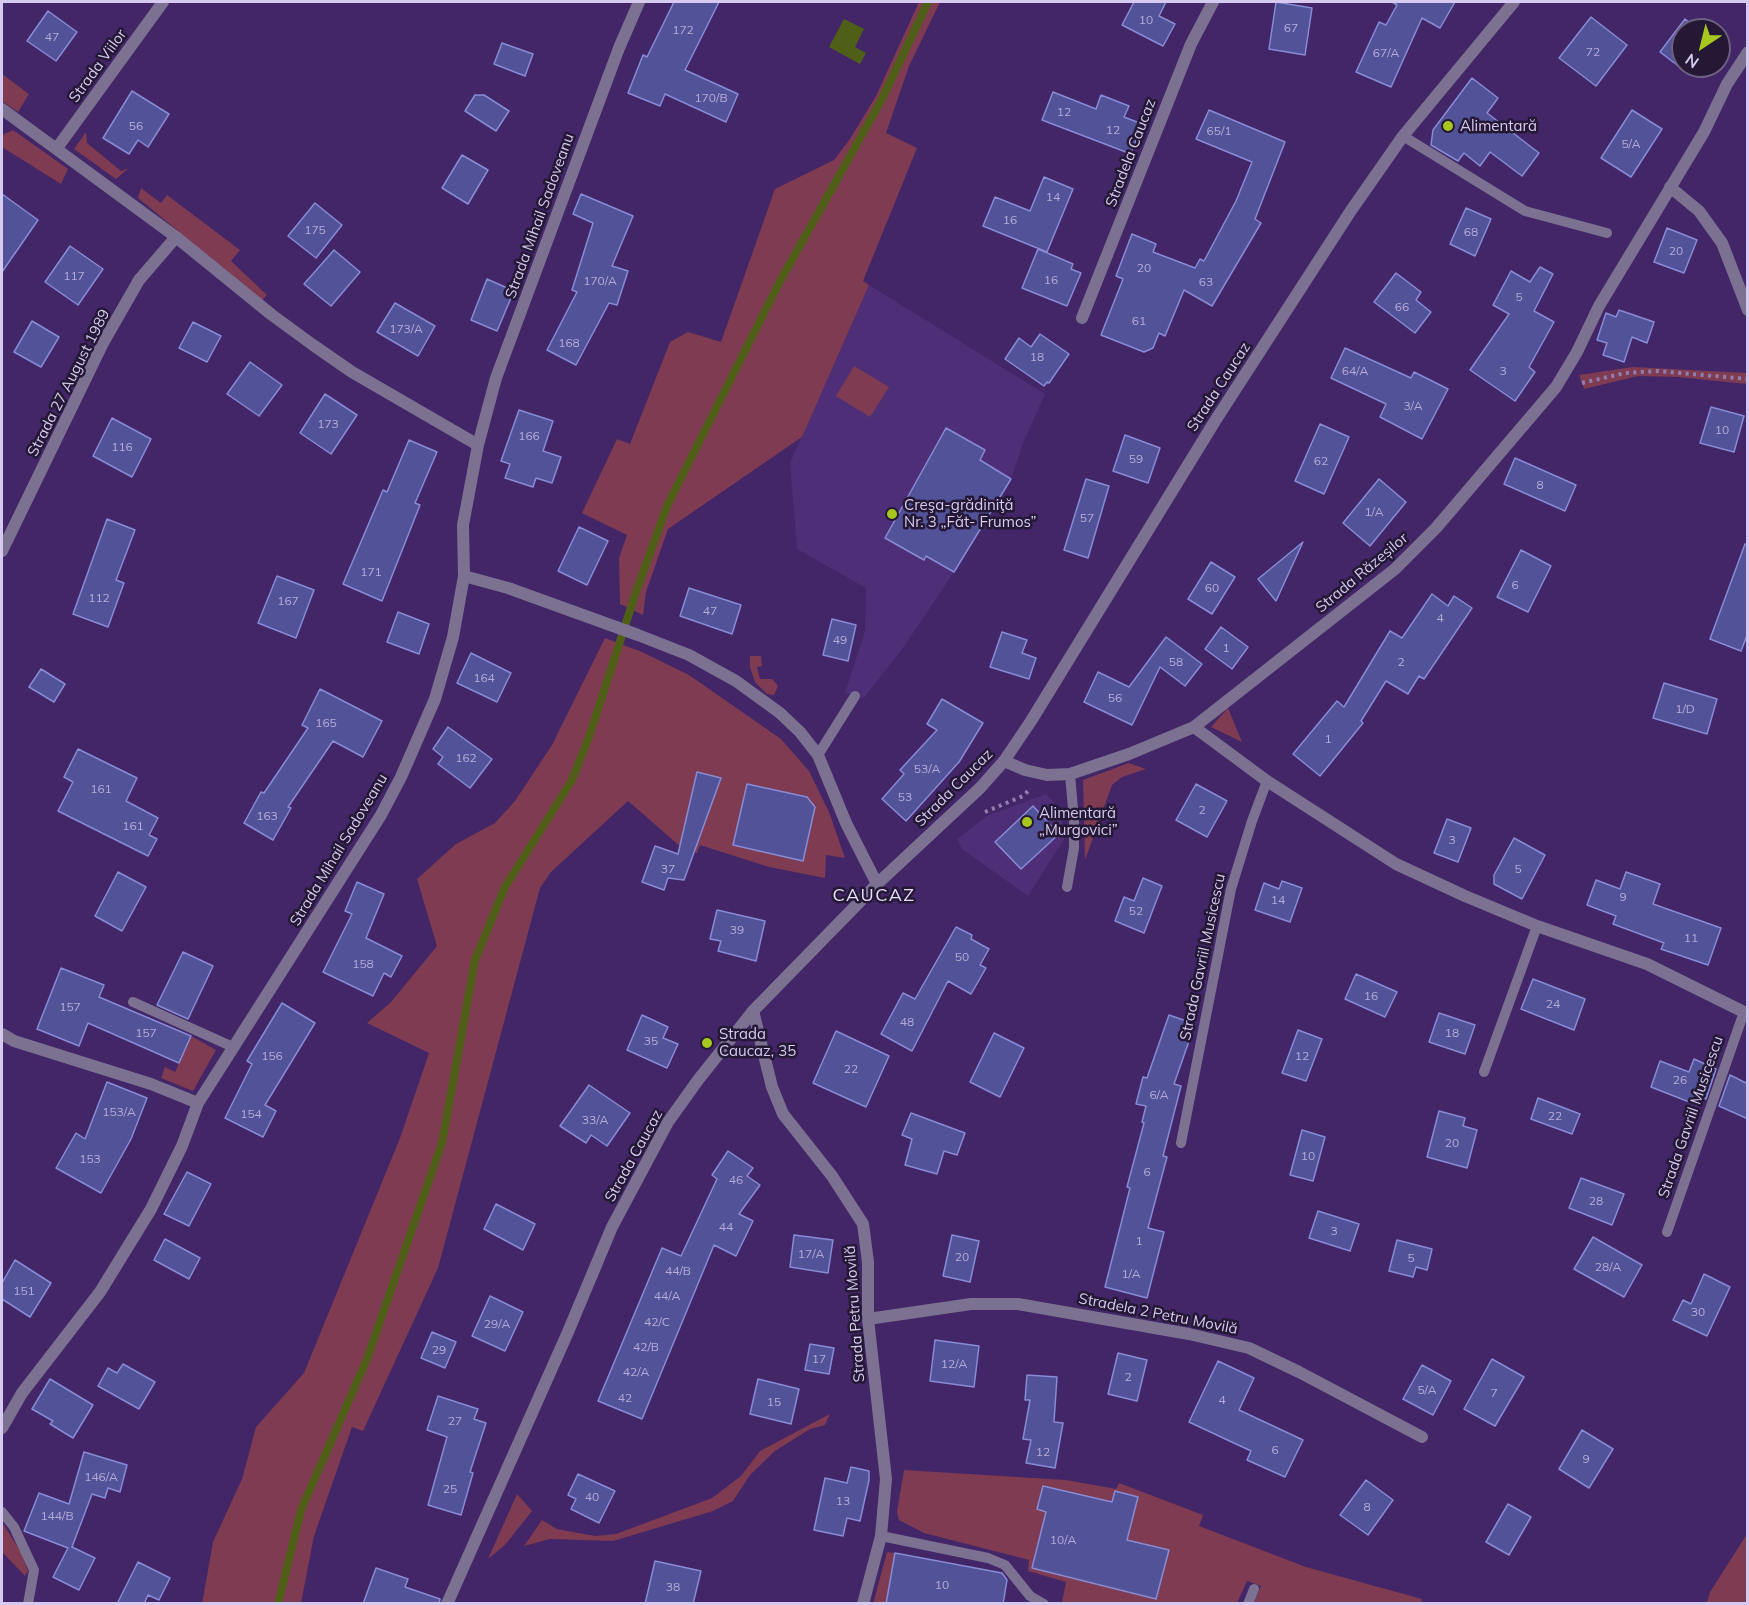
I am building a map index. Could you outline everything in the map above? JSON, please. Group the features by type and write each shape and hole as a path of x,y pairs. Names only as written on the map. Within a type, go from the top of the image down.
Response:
{"street":[{"name":"Strada Viilor","path":"57,148 163,2"},
{"name":"Strada Mihail Sadoveanu","path":"2,1428 22,1393 100,1292 151,1209 182,1146 198,1103 381,815 401,777 435,699 453,637 464,576 463,525 478,445 496,378 615,59 639,2"},
{"name":"Stradela Caucaz","path":"1082,318 1191,44 1213,2"},
{"name":"Strada Caucaz","path":"447,1604 612,1227 668,1122 753,1011 877,884 980,788 1004,761 1031,721 1215,421 1350,212 1403,136 1514,2"},
{"name":"Strada Răzeșilor","path":"1004,761 1025,770 1047,775 1070,774 1129,754 1194,727 1395,569 1437,528 1556,387 1577,352 1599,306 1704,132 1727,84 1748,52"},
{"path":"2,109 176,237 272,315 313,345 352,372 478,445"},
{"path":"1671,187 1699,211 1722,243 1748,310"},
{"name":"Strada 27 August 1989","path":"2,551 103,343 139,280 176,237"},
{"path":"464,576 508,588 688,655 736,681 780,713 818,754 846,823 877,884"},
{"name":"Strada Gavriil Musicescu","path":"1194,727 1267,781 1396,864 1537,926 1647,964 1746,1013"},
{"name":"Strada Petru Movilă","path":"753,1011 772,1087 783,1114 832,1176 863,1224 868,1262 868,1319 886,1479 881,1536 863,1604"},
{"path":"2,1034 14,1041 152,1084 198,1103"},
{"name":"Stradela 2 Petru Movilă","path":"868,1319 971,1304 1018,1304 1189,1334 1249,1348 1422,1437"}],"lane":[{"path":"1403,136 1525,211 1607,233"},
{"path":"818,754 855,696"},
{"path":"1067,887 1074,848 1070,774"},
{"name":"Strada Gavriil Musicescu","path":"1181,1143 1231,889 1267,781"},
{"path":"1484,1072 1537,926"},
{"path":"134,1002 233,1047"},
{"name":"Strada Gavriil Musicescu","path":"1667,1232 1746,1013"},
{"path":"2,1512 14,1527 34,1570 28,1604"},
{"path":"881,1536 988,1558 1005,1565 1030,1596 1044,1604"},
{"path":"1248,1604 1254,1589"}],"path":[{"path":"1556,387 1600,380 1625,373 1658,371 1748,379"}],"shaded area":[{"path":"919,2 940,2 909,66 886,133 917,148 863,281 869,285 802,437 668,529 646,592 643,615 620,604 619,558 627,535 582,513 617,439 630,444 670,342 688,332 721,342 775,189 834,160 850,139 876,96"},
{"path":"844,19 864,29 855,47 866,53 860,64 829,47"},
{"path":"2,74 29,94 18,112 2,101"},
{"path":"13,130 68,169 61,184 2,147 2,135"},
{"path":"86,132 87,143 121,171 129,168 116,179 74,149"},
{"path":"141,188 161,203 167,195 240,250 231,261 267,295 262,300 138,198"},
{"name":"Creşa-grădiniţă Nr. 3 „Făt- Frumos”","path":"869,285 1045,394 1023,443 1011,479 954,572 905,645 864,698 845,693 865,631 866,588 797,549 790,463"},
{"path":"854,366 889,387 870,417 836,396"},
{"path":"1633,367 1747,373 1747,384 1678,377 1638,376 1584,389 1579,375"},
{"path":"605,638 642,652 689,675 781,739 809,771 829,812 845,858 826,855 825,878 769,867 700,845 697,853 682,848 628,801 551,872 540,888 438,1268 363,1431 352,1427 314,1536 301,1603 202,1604 213,1542 242,1479 256,1427 304,1373 400,1138 429,1053 367,1023 391,1002 437,946 417,879 456,844 495,823 515,801 552,745"},
{"path":"750,656 761,656 762,666 757,667 760,679 772,679 778,686 774,695 767,694 755,682 750,667"},
{"path":"1228,708 1242,742 1211,727"},
{"path":"1129,763 1146,769 1122,777 1112,785 1085,860 1083,780"},
{"path":"1046,794 1061,809 1064,839 1028,896 962,849 957,839 987,816"},
{"path":"191,1036 216,1050 193,1091 161,1078 165,1067 175,1072"},
{"path":"830,1414 825,1425 810,1429 775,1451 750,1475 733,1501 713,1511 613,1541 550,1539 524,1546 542,1520 557,1529 595,1536 616,1534 712,1498 741,1476 760,1451"},
{"path":"904,1470 1066,1480 1116,1489 1119,1483 1203,1515 1199,1526 1306,1567 1422,1599 1421,1604 1254,1603 1261,1586 1247,1581 1237,1603 1062,1602 1066,1582 1028,1571 1029,1560 924,1533 899,1520 897,1512"},
{"path":"517,1494 532,1511 505,1545 488,1559"},
{"path":"2,1522 21,1552 28,1571 25,1576 2,1552"},
{"path":"1747,1534 1747,1603 1707,1603 1710,1592"},
{"path":"887,1552 895,1553 886,1603 873,1604"}],"building":[{"path":"674,2 719,2 685,70 738,94 726,122 665,94 660,106 628,93 643,55 647,57"},
{"path":"1134,2 1166,2 1159,16 1175,24 1163,46 1122,25"},
{"path":"1276,2 1312,8 1305,55 1269,49"},
{"path":"1392,2 1455,2 1440,28 1422,18 1391,87 1356,72 1379,22 1386,25 1397,5"},
{"path":"48,11 77,32 56,61 27,41"},
{"path":"1591,17 1627,45 1596,86 1559,58"},
{"path":"1671,37 1671,60 1660,52"},
{"path":"502,43 533,54 525,76 494,64"},
{"path":"1472,78 1498,98 1487,113 1539,153 1522,176 1490,152 1480,166 1464,153 1458,161 1431,145 1433,130"},
{"path":"132,91 169,114 148,147 138,140 129,154 103,138"},
{"path":"1053,92 1096,109 1101,95 1129,106 1124,117 1142,124 1131,154 1042,120"},
{"path":"475,95 484,95 509,111 496,131 465,111"},
{"path":"1209,110 1285,142 1255,219 1261,223 1212,306 1184,290 1165,336 1159,333 1153,348 1144,352 1101,335 1123,279 1116,276 1132,234 1156,244 1153,252 1195,268 1200,259 1204,261 1236,201 1252,162 1196,139"},
{"path":"1632,110 1662,129 1631,177 1601,158"},
{"path":"462,155 488,170 468,204 442,188"},
{"path":"1044,177 1073,189 1047,252 983,226 995,197 1030,211"},
{"path":"2,194 38,220 2,272"},
{"path":"581,194 633,216 612,266 628,271 617,305 609,303 576,365 547,350 577,292 572,290 593,223 573,214"},
{"path":"315,203 342,225 316,258 288,236"},
{"path":"1466,208 1491,219 1475,256 1450,244"},
{"path":"1667,228 1697,240 1684,273 1654,262"},
{"path":"70,246 103,269 78,305 45,282"},
{"path":"1038,249 1073,264 1071,269 1081,273 1067,306 1022,288"},
{"path":"334,250 360,272 331,306 304,284"},
{"path":"1540,267 1553,274 1534,311 1554,322 1529,367 1535,372 1515,401 1470,370 1509,314 1493,305 1511,271 1530,282"},
{"path":"1396,273 1421,292 1416,300 1431,312 1415,333 1374,302"},
{"path":"487,279 514,291 497,331 471,320"},
{"path":"395,303 435,326 418,356 377,332"},
{"path":"1619,310 1654,322 1647,343 1632,337 1624,362 1603,355 1607,343 1597,340 1606,313 1616,317"},
{"path":"32,321 59,337 41,367 14,352"},
{"path":"193,322 221,336 207,362 179,348"},
{"path":"1040,334 1069,354 1049,383 1047,382 1044,386 1005,359 1019,338 1031,347"},
{"path":"1345,348 1411,378 1414,372 1448,389 1422,439 1380,417 1386,404 1331,378"},
{"path":"250,362 282,385 259,416 227,394"},
{"path":"325,394 357,415 331,454 300,433"},
{"path":"1711,407 1744,416 1734,452 1700,443"},
{"path":"519,410 553,421 543,451 561,457 552,483 536,478 533,487 505,478 510,464 501,461"},
{"path":"112,418 151,439 132,477 93,456"},
{"path":"1320,424 1349,437 1324,494 1295,481"},
{"path":"946,428 985,450 980,460 1011,479 954,572 926,556 924,560 885,538"},
{"path":"1125,435 1160,448 1148,483 1113,471"},
{"path":"409,440 437,452 415,503 420,505 382,601 343,584 383,490 387,492"},
{"path":"1515,458 1576,485 1565,511 1504,484"},
{"path":"1086,479 1109,486 1088,558 1064,550"},
{"path":"1379,479 1406,502 1370,546 1343,523"},
{"path":"107,519 135,530 116,580 124,583 108,627 73,614"},
{"path":"579,527 608,541 587,585 558,571"},
{"path":"1303,542 1276,601 1258,579"},
{"path":"1745,544 1748,544 1748,633 1741,651 1710,639"},
{"path":"1521,550 1551,566 1528,612 1497,597"},
{"path":"1211,562 1235,577 1212,614 1188,599"},
{"path":"277,576 314,590 296,638 258,623"},
{"path":"689,588 741,605 732,634 680,616"},
{"path":"1432,594 1448,606 1454,596 1472,608 1424,679 1419,676 1408,694 1386,681 1361,721 1363,723 1320,776 1293,754 1337,701 1344,707 1390,631 1402,638"},
{"path":"398,612 429,624 419,654 387,642"},
{"path":"832,619 856,625 848,661 823,655"},
{"path":"1221,627 1248,647 1232,669 1205,649"},
{"path":"1002,632 1027,640 1022,653 1036,658 1029,679 990,667"},
{"path":"1166,637 1202,664 1185,686 1160,667 1132,725 1084,702 1098,672 1129,687"},
{"path":"471,653 511,673 497,702 457,683"},
{"path":"41,669 65,684 54,702 29,687"},
{"path":"1664,683 1717,699 1707,734 1653,718"},
{"path":"320,689 382,721 363,757 333,741 288,807 291,808 273,840 244,823 261,792 264,793 308,728 302,725"},
{"path":"942,699 983,723 959,762 906,821 882,799 904,774 900,770 937,730 927,724"},
{"path":"448,727 492,759 470,788 438,764 443,757 433,749"},
{"path":"78,749 137,778 126,801 158,818 149,835 157,839 148,856 58,811 73,782 64,777"},
{"path":"697,772 721,778 684,880 668,878 664,890 642,882 655,846 678,854"},
{"path":"747,784 807,797 815,807 803,861 733,845"},
{"path":"1196,784 1227,801 1207,837 1176,820"},
{"path":"1033,806 1059,834 1021,869 995,842"},
{"path":"1447,819 1471,828 1458,862 1434,853"},
{"path":"1514,838 1545,855 1522,899 1494,884 1494,875"},
{"path":"118,872 146,887 122,931 95,916"},
{"path":"1626,872 1660,884 1653,904 1721,928 1708,965 1661,949 1664,943 1613,924 1616,916 1587,905 1596,880 1620,889"},
{"path":"1143,878 1162,886 1144,933 1115,921 1124,897 1134,901"},
{"path":"1282,881 1302,888 1290,922 1255,910 1264,883 1279,889"},
{"path":"357,882 384,894 366,938 402,956 391,977 384,973 373,996 323,972 352,914 345,911"},
{"path":"717,910 765,921 756,961 718,951 721,941 710,939"},
{"path":"956,927 972,935 971,939 989,949 980,965 986,968 971,994 948,981 912,1051 881,1034 903,993 915,999"},
{"path":"183,952 213,966 188,1019 157,1005"},
{"path":"61,968 104,985 99,997 191,1036 179,1063 88,1023 79,1046 37,1029"},
{"path":"1356,974 1397,992 1385,1017 1345,999"},
{"path":"1533,979 1585,999 1574,1030 1521,1009"},
{"path":"282,1003 315,1023 265,1105 276,1111 263,1137 225,1118 252,1064 247,1061"},
{"path":"1439,1013 1475,1025 1465,1054 1429,1042"},
{"path":"642,1015 668,1027 663,1038 678,1044 667,1068 627,1050"},
{"path":"1169,1015 1195,1024 1174,1084 1181,1086 1163,1156 1167,1157 1148,1228 1164,1232 1147,1298 1105,1287 1144,1123 1142,1122 1146,1106 1136,1104 1143,1077 1147,1078"},
{"path":"1298,1030 1322,1039 1306,1081 1282,1073"},
{"path":"836,1031 889,1056 866,1107 813,1083"},
{"path":"994,1033 1024,1048 1000,1097 970,1082"},
{"path":"1694,1059 1716,1069 1706,1099 1701,1097 1697,1105 1651,1087 1660,1061 1689,1072"},
{"path":"1730,1075 1748,1084 1748,1119 1719,1106"},
{"path":"107,1082 147,1098 131,1139 101,1193 56,1168 76,1133 85,1139"},
{"path":"589,1085 630,1113 607,1146 591,1135 586,1143 560,1126"},
{"path":"1538,1098 1580,1114 1572,1134 1531,1119"},
{"path":"1439,1111 1465,1118 1463,1126 1477,1130 1467,1168 1427,1157"},
{"path":"911,1113 965,1133 957,1155 944,1151 937,1174 905,1165 912,1139 902,1135"},
{"path":"1302,1130 1325,1137 1313,1181 1290,1175"},
{"path":"728,1151 753,1168 747,1176 760,1185 739,1214 753,1221 736,1256 714,1245 642,1419 598,1401 662,1248 681,1256 717,1179 712,1175"},
{"path":"187,1172 211,1184 189,1226 164,1214"},
{"path":"1581,1178 1624,1194 1612,1225 1569,1208"},
{"path":"496,1204 535,1224 523,1250 484,1229"},
{"path":"1318,1211 1359,1224 1350,1251 1309,1238"},
{"path":"794,1235 833,1240 828,1273 790,1267"},
{"path":"952,1235 979,1241 970,1282 943,1276"},
{"path":"1593,1237 1642,1265 1624,1297 1574,1269"},
{"path":"165,1239 200,1258 189,1279 154,1260"},
{"path":"1397,1240 1432,1249 1427,1270 1416,1267 1413,1277 1389,1271"},
{"path":"15,1260 51,1283 30,1317 2,1299 2,1283"},
{"path":"1704,1274 1730,1287 1707,1336 1673,1320 1683,1300 1691,1304"},
{"path":"490,1296 523,1312 505,1351 472,1336"},
{"path":"432,1332 456,1342 445,1368 421,1358"},
{"path":"935,1340 979,1346 974,1387 930,1381"},
{"path":"810,1344 834,1348 829,1374 805,1370"},
{"path":"1118,1353 1147,1360 1137,1401 1108,1394"},
{"path":"1492,1359 1524,1377 1495,1426 1464,1409"},
{"path":"1218,1361 1254,1378 1239,1410 1303,1440 1285,1477 1247,1460 1251,1451 1189,1422"},
{"path":"123,1364 155,1382 139,1409 98,1386 108,1368 117,1373"},
{"path":"1422,1365 1451,1381 1433,1415 1403,1399"},
{"path":"1027,1375 1057,1377 1054,1422 1063,1423 1055,1468 1026,1463 1031,1440 1023,1439 1030,1400 1025,1400"},
{"path":"50,1379 93,1405 73,1438 50,1424 53,1421 32,1409"},
{"path":"758,1379 799,1389 791,1424 750,1414"},
{"path":"438,1396 478,1409 474,1419 486,1423 470,1472 473,1473 461,1515 428,1505 447,1437 427,1430"},
{"path":"1582,1430 1613,1449 1589,1488 1559,1469"},
{"path":"84,1452 127,1465 120,1492 108,1488 105,1498 92,1494 72,1547 95,1558 79,1590 53,1577 68,1548 24,1531 39,1493 69,1504"},
{"path":"851,1467 869,1471 860,1521 847,1518 843,1536 814,1530 825,1478 847,1483"},
{"path":"578,1474 615,1491 599,1523 571,1509 576,1499 568,1495"},
{"path":"1366,1480 1393,1500 1368,1535 1340,1515"},
{"path":"1043,1486 1112,1502 1115,1491 1138,1497 1127,1540 1169,1550 1156,1599 1032,1568 1046,1512 1037,1509"},
{"path":"1508,1504 1531,1517 1509,1555 1486,1542"},
{"path":"895,1553 1002,1573 1007,1580 1003,1604 886,1604"},
{"path":"655,1561 701,1571 693,1604 645,1604"},
{"path":"138,1562 170,1578 159,1600 148,1595 144,1604 117,1604"},
{"path":"376,1568 408,1579 405,1587 440,1599 439,1604 363,1604"}],"waterway":[{"path":"278,1604 301,1510 367,1359 442,1143 475,960 505,887 572,780 589,737 636,592 667,506 779,283 882,99 928,2"}],"place":[{"name":"Alimentară","path":"1448,126"},
{"name":"Creşa-grădiniţă Nr. 3 „Făt- Frumos”","path":"892,514"},
{"name":"Alimentară „Murgovici”","path":"1027,822"},
{"name":"Strada Caucaz, 35","path":"707,1043"}],"district":[{"name":"CAUCAZ","path":"874,896"}]}
